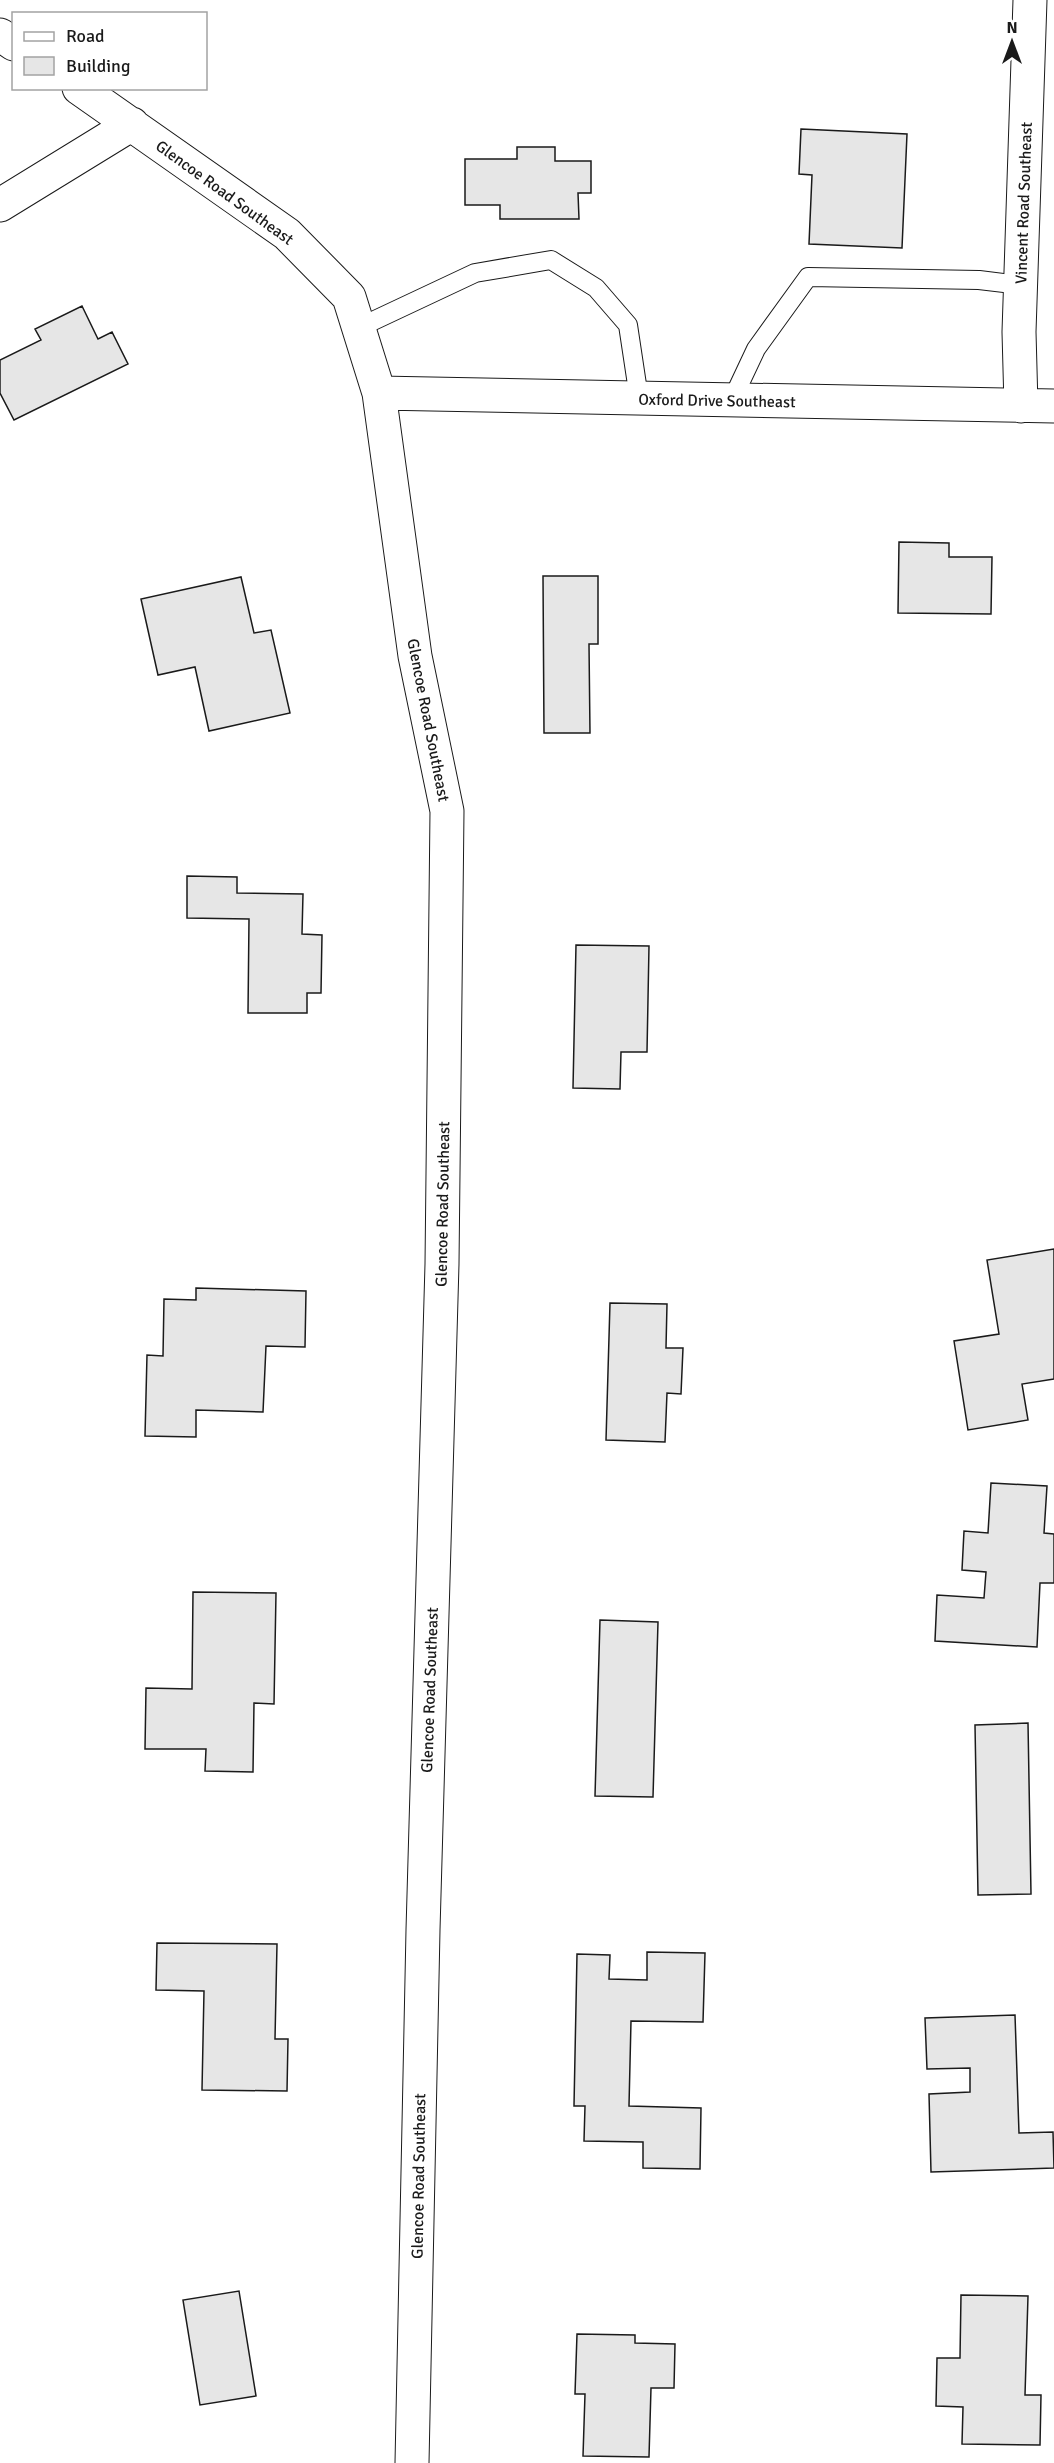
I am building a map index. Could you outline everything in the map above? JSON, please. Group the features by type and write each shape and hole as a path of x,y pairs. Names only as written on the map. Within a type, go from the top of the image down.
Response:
{"street":[{"name":"Vincent Road Southeast","path":"1021,406 1020,285 1030,0"},
{"name":"Glencoe Road Southeast","path":"82,90 287,234 349,297 379,393 415,656 447,811 442,1264 422,1942 412,2463"},
{"path":"0,205 132,124"},
{"name":"Oxford Drive Southeast","path":"379,393 1054,406"}],"lane":[{"path":"358,328 475,273 551,260 596,288 628,324 639,398"},
{"path":"732,400 756,350 808,277 980,280 1020,285"}],"building":[{"path":"801,129 907,134 902,248 809,244 812,175 799,174"},
{"path":"517,147 555,147 555,161 591,161 591,193 578,193 579,219 500,219 500,205 465,205 465,159 517,159"},
{"path":"82,306 98,339 112,332 128,364 14,420 0,393 0,360 41,340 35,329"},
{"path":"899,542 949,543 949,557 992,557 991,614 898,613"},
{"path":"543,576 598,576 598,644 589,644 590,733 544,733"},
{"path":"241,577 254,633 271,630 290,713 209,731 195,667 158,675 141,599"},
{"path":"187,876 237,877 237,893 303,894 302,934 322,935 321,993 307,993 307,1013 248,1013 249,919 187,918"},
{"path":"576,945 649,946 647,1052 621,1052 620,1089 573,1088"},
{"path":"1054,1249 1054,1379 1022,1384 1028,1420 968,1430 954,1341 999,1334 987,1260"},
{"path":"196,1288 306,1291 305,1347 266,1346 263,1412 196,1410 196,1437 145,1436 147,1355 163,1356 164,1299 196,1300"},
{"path":"610,1303 667,1304 666,1348 683,1348 681,1394 667,1393 665,1442 606,1440"},
{"path":"991,1483 1047,1486 1044,1533 1054,1534 1054,1583 1040,1583 1037,1647 935,1641 937,1595 984,1598 986,1572 962,1570 964,1531 988,1533"},
{"path":"193,1592 276,1593 274,1704 254,1703 253,1772 205,1771 206,1749 145,1749 146,1688 192,1689"},
{"path":"600,1620 658,1622 653,1797 595,1796"},
{"path":"1028,1723 1031,1894 978,1895 975,1725"},
{"path":"157,1943 277,1944 275,2039 288,2039 287,2091 202,2090 204,1991 156,1990"},
{"path":"647,1952 705,1953 703,2022 631,2021 629,2106 701,2108 700,2169 643,2168 643,2142 584,2141 585,2106 574,2106 577,1954 610,1955 609,1979 647,1980"},
{"path":"1015,2015 1019,2133 1053,2132 1054,2168 931,2172 929,2094 970,2092 970,2068 927,2069 925,2018"},
{"path":"239,2291 256,2396 200,2405 183,2300"},
{"path":"961,2295 1028,2296 1025,2395 1041,2395 1040,2445 962,2444 963,2407 936,2406 937,2358 960,2358"},
{"path":"577,2334 635,2335 635,2343 675,2344 674,2388 651,2388 649,2457 583,2456 585,2394 575,2394"}]}
